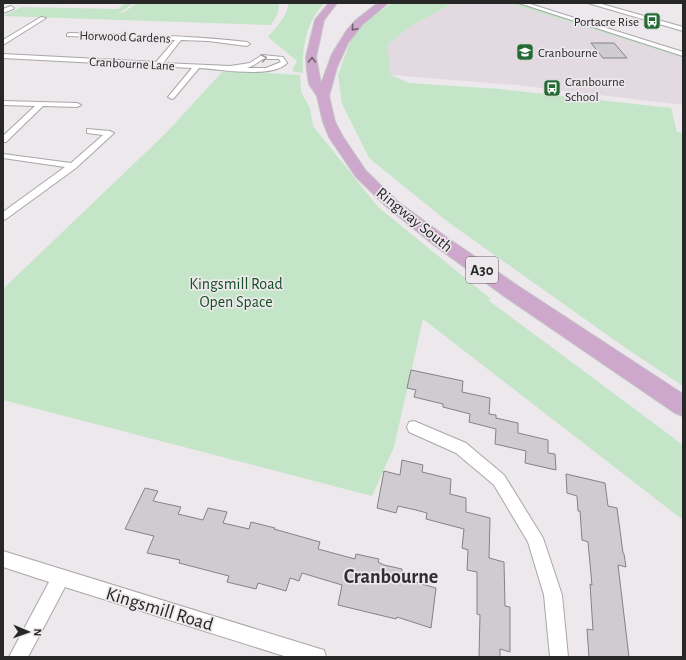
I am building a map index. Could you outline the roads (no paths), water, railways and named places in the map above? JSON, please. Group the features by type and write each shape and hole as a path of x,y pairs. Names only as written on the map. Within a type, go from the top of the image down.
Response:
{"main road":[{"name":"Ringway South","path":"333,3 320,20 311,57 312,71 315,84 323,96 330,122 336,136 361,174 392,204 440,241 511,292 683,406"},
{"path":"323,96 336,53 345,38 356,25 384,3"}],"street":[{"path":"522,3 683,54"},
{"path":"591,3 683,29"},
{"path":"3,11 11,8"},
{"path":"3,43 43,18"},
{"name":"Horwood Gardens","path":"69,35 208,39 247,44"},
{"name":"Horwood Gardens","path":"158,64 180,38"},
{"name":"Cranbourne Lane","path":"3,56 260,70 277,68 284,63 281,58 266,57 243,67 230,68"},
{"path":"28,64 35,58"},
{"name":"Cranbourne Lane","path":"3,63 163,70"},
{"path":"172,97 196,66"},
{"path":"3,103 77,105"},
{"path":"3,140 41,104"},
{"path":"3,218 73,166 110,134 90,131"},
{"path":"3,156 73,166"},
{"path":"414,427 461,448 499,480 535,538 553,595 558,657"},
{"name":"Kingsmill Road","path":"3,559 293,653 317,657"},
{"path":"18,657 62,578"}],"place":[{"name":"Portacre Rise","path":"652,21"},
{"name":"Cranbourne","path":"525,52"},
{"name":"Cranbourne School","path":"552,88"}],"district":[{"name":"Cranbourne","path":"391,576"}],"park label":[{"name":"Kingsmill Road Open Space","path":"236,292"}]}
